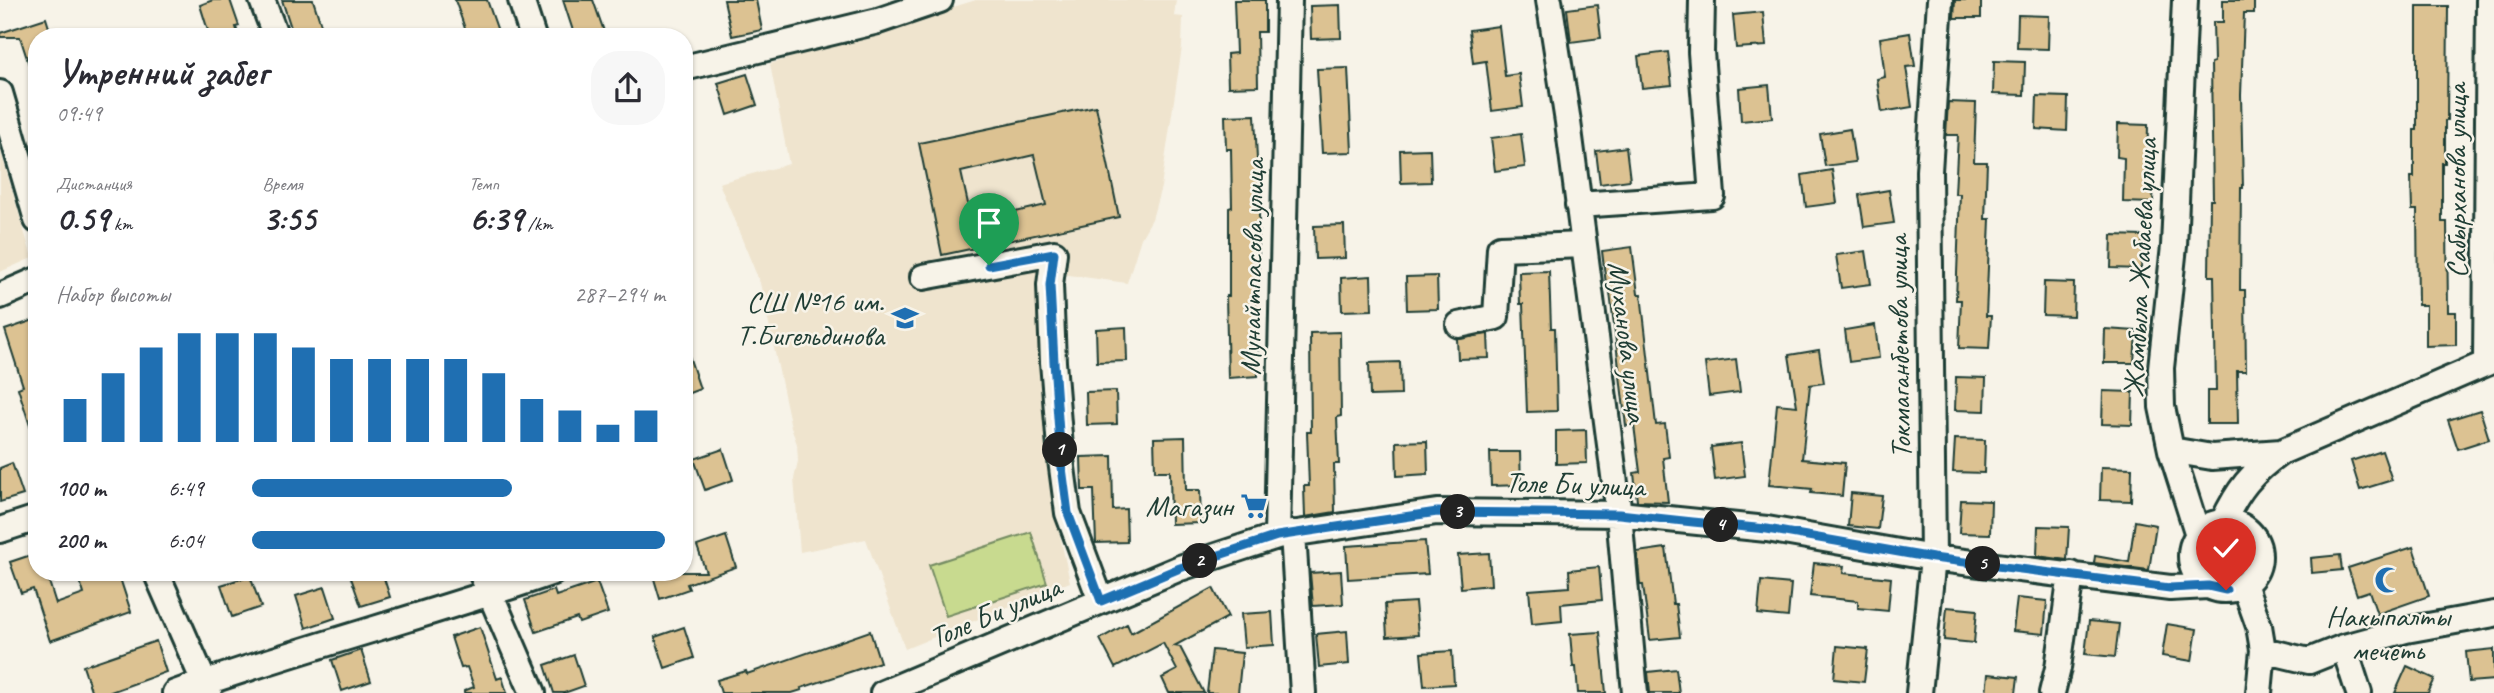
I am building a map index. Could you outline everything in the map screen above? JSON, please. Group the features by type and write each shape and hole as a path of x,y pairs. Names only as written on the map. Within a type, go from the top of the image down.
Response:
{"street":[{"path":"262,0 273,28"},
{"path":"521,0 530,28"},
{"path":"693,66 878,21 940,0"},
{"name":"Мунайтпасова улица","path":"1289,0 1285,535 1303,693"},
{"name":"Муханова улица","path":"1549,0 1619,514 1635,693"},
{"path":"1578,205 1712,196 1701,52 1702,0"},
{"name":"Токмаганбетова улица","path":"1919,693 1933,558 1929,171 1940,0"},
{"name":"Жамбыла Жабаева улица","path":"2185,0 2174,246 2161,368 2162,407 2171,450 2198,535"},
{"name":"Сабырханова улица","path":"2223,522 2245,483 2260,466 2281,452 2490,362 2488,0"},
{"path":"0,93 28,189"},
{"path":"1459,325 1496,317 1500,248 1584,245"},
{"path":"923,277 1054,253 1050,285 1053,349 1061,460 1068,513 1101,601"},
{"path":"0,296 28,284"},
{"path":"2171,450 2212,457 2281,452"},
{"name":"Толе Би улица","path":"883,693 1180,568 1285,535 1437,512 1619,514 1767,529 1933,558 2170,588 2208,586"},
{"path":"0,530 28,521"},
{"path":"2223,522 2233,523 2249,533 2258,550 2256,569 2244,584 2226,590 2208,586 2200,579 2192,563 2191,553 2198,535 2205,528 2223,522"},
{"path":"2052,693 2071,574"},
{"path":"160,581 207,688"},
{"path":"175,693 207,688 274,659 485,583 533,693"},
{"path":"2244,584 2259,626 2263,650 2259,693"},
{"path":"2263,650 2309,661 2344,647 2406,629 2494,614"},
{"path":"2344,647 2359,693"}],"shaded area":[{"name":"СШ №16 им. Т.Бигельдинова","path":"976,0 1176,0 1174,16 1183,17 1182,47 1161,187 1152,219 1141,238 1127,283 1040,271 1052,499 1070,582 905,649 866,539 800,552 794,479 798,461 797,444 760,283 719,183 789,164 770,64"},
{"path":"0,149 28,244 28,260 0,272"}],"green space":[{"path":"1031,532 1047,583 946,616 929,565"}],"building":[{"path":"213,0 230,0 239,26 207,28 200,5"},
{"path":"282,0 313,0 322,28 291,28"},
{"path":"455,0 487,0 497,28 465,28"},
{"path":"563,0 593,0 603,28 572,28"},
{"path":"724,0 756,0 762,30 732,36"},
{"path":"1234,0 1265,0 1265,32 1257,32 1258,86 1228,87 1227,54 1236,53"},
{"path":"1955,0 1981,0 1981,18 1954,18"},
{"path":"2223,0 2254,0 2254,13 2244,13 2241,95 2243,188 2240,290 2245,290 2246,371 2237,371 2238,424 2207,424 2207,391 2216,391 2214,276 2209,276 2210,200 2213,200 2211,63 2214,62 2213,22 2223,22"},
{"path":"1340,5 1341,38 1311,39 1310,6"},
{"path":"1597,5 1601,38 1571,42 1567,9"},
{"path":"2417,6 2448,6 2447,121 2445,163 2442,163 2442,222 2447,222 2448,312 2456,312 2456,345 2426,346 2426,305 2418,305 2417,210 2412,210 2411,177 2414,177 2414,130 2417,130"},
{"path":"1763,12 1766,46 1736,48 1733,15"},
{"path":"2018,15 2049,16 2048,49 2017,48"},
{"path":"46,18 49,28 28,28 28,62 20,37 0,37 0,33"},
{"path":"1499,26 1505,76 1519,74 1523,107 1492,111 1486,61 1473,63 1469,30"},
{"path":"1910,33 1915,66 1906,67 1912,107 1882,112 1877,79 1885,77 1880,38"},
{"path":"1668,52 1672,85 1642,88 1638,56"},
{"path":"1994,61 2025,62 2024,95 1993,94"},
{"path":"1348,68 1352,152 1322,153 1317,69"},
{"path":"747,74 757,105 728,115 718,83"},
{"path":"1769,85 1772,118 1741,121 1739,88"},
{"path":"2037,96 2068,97 2067,131 2036,129"},
{"path":"1948,102 1976,103 1974,162 1987,162 1985,219 1990,219 1986,316 1991,316 1989,349 1959,348 1961,300 1956,300 1960,194 1955,194 1958,135 1946,135"},
{"path":"1096,106 1119,217 942,255 919,143","holes":["1034,155 1046,205 972,222 961,172"]},
{"path":"1255,115 1262,193 1259,193 1259,283 1256,283 1258,376 1228,378 1226,296 1229,296 1229,208 1232,207 1231,149 1226,149 1225,116"},
{"path":"2118,124 2148,125 2147,170 2154,170 2153,203 2123,202 2124,158 2117,157"},
{"path":"1850,129 1855,162 1825,166 1820,134"},
{"path":"1521,134 1525,167 1495,171 1491,138"},
{"path":"1626,147 1630,180 1600,184 1596,151"},
{"path":"1430,149 1431,182 1401,183 1400,150"},
{"path":"1832,170 1837,203 1806,207 1802,175"},
{"path":"1889,190 1894,223 1864,227 1859,195"},
{"path":"1344,225 1345,258 1315,259 1314,226"},
{"path":"2112,235 2143,236 2141,269 2111,268"},
{"path":"1632,247 1638,294 1641,294 1656,425 1665,424 1669,457 1663,458 1668,502 1637,501 1634,473 1640,472 1634,425 1626,426 1609,284 1606,284 1602,251"},
{"path":"1866,251 1871,284 1841,288 1836,255"},
{"path":"1549,271 1551,328 1555,328 1557,411 1527,412 1523,304 1520,304 1519,272"},
{"path":"1371,276 1372,310 1342,311 1341,278"},
{"path":"1437,276 1438,309 1407,310 1406,277"},
{"path":"2044,282 2074,283 2073,316 2043,315"},
{"path":"28,322 28,419 18,388 23,386 5,330"},
{"path":"1875,325 1879,358 1849,362 1845,330"},
{"path":"1126,327 1127,361 1097,362 1096,329"},
{"path":"2105,329 2136,331 2134,363 2104,363"},
{"path":"1340,332 1341,416 1337,417 1339,464 1334,464 1335,512 1305,517 1304,486 1309,486 1307,432 1311,432 1310,333"},
{"path":"1488,334 1489,358 1458,359 1457,339"},
{"path":"1819,350 1824,383 1810,385 1802,459 1845,463 1842,496 1811,493 1812,489 1769,485 1777,404 1797,406 1789,355"},
{"path":"1736,359 1740,392 1709,396 1705,363"},
{"path":"1400,362 1401,395 1370,396 1369,363"},
{"path":"693,368 700,389 693,392"},
{"path":"1956,377 1986,378 1985,411 1955,410"},
{"path":"1116,391 1117,424 1087,425 1086,392"},
{"path":"2103,391 2133,392 2132,425 2102,424"},
{"path":"2480,410 2489,439 2458,449 2448,420"},
{"path":"1586,430 1587,463 1556,464 1556,431"},
{"path":"1185,437 1186,490 1200,490 1201,523 1171,524 1170,471 1155,471 1154,438"},
{"path":"1955,439 1985,440 1984,473 1953,472"},
{"path":"1427,441 1428,474 1397,476 1396,442"},
{"path":"1741,443 1745,476 1715,480 1711,447"},
{"path":"723,449 733,480 705,490 694,459"},
{"path":"2382,451 2392,480 2360,490 2351,461"},
{"path":"1490,452 1520,452 1521,485 1491,486"},
{"path":"1112,456 1113,510 1126,509 1127,542 1096,543 1094,490 1082,490 1081,457"},
{"path":"12,463 23,495 0,502 0,468"},
{"path":"2101,467 2132,468 2131,501 2100,500"},
{"path":"1851,493 1882,496 1878,529 1848,526"},
{"path":"1961,500 1991,501 1990,534 1959,533"},
{"path":"2135,521 2156,525 2149,570 2094,563 2095,556 2129,562"},
{"path":"2038,526 2069,527 2067,560 2037,556"},
{"path":"726,536 736,567 687,584 689,589 660,599 655,581 693,581 693,572 706,572 697,546"},
{"path":"1425,541 1428,574 1348,579 1346,546"},
{"name":"Накыпалты мечеть","path":"2413,547 2429,596 2377,614 2369,591 2357,595 2348,568"},
{"path":"1666,548 1680,637 1650,640 1637,552"},
{"path":"1489,553 1491,585 1461,588 1458,555"},
{"path":"2340,555 2342,570 2312,573 2311,558"},
{"path":"28,556 28,581 49,581 56,604 84,594 80,581 121,581 131,612 50,641 33,589 21,593 10,562"},
{"path":"1814,563 1844,566 1843,573 1891,578 1888,611 1858,608 1858,601 1810,596"},
{"path":"1599,567 1602,600 1561,604 1562,621 1532,624 1529,590 1570,587 1569,570"},
{"path":"1341,571 1343,604 1313,606 1310,573"},
{"path":"234,581 252,581 261,607 232,617 221,585"},
{"path":"352,581 385,581 390,597 361,606"},
{"path":"1761,581 1791,584 1788,617 1758,614"},
{"path":"597,582 608,613 579,623 577,618 536,632 525,600 554,590 556,596"},
{"path":"325,587 335,618 306,628 296,596"},
{"path":"1213,588 1228,617 1174,646 1180,647 1204,693 1169,693 1162,678 1177,670 1163,643 1115,668 1100,639 1127,624 1131,633"},
{"path":"2017,598 2047,601 2044,634 2013,631"},
{"path":"1415,602 1418,635 1387,637 1385,604"},
{"path":"1947,607 1977,610 1974,643 1944,640"},
{"path":"1272,612 1274,645 1244,647 1241,614"},
{"path":"2089,621 2119,624 2115,657 2085,654"},
{"path":"2167,624 2197,629 2192,661 2162,656"},
{"path":"480,627 497,679 502,677 507,693 464,693 474,687 467,667 461,668 451,637"},
{"path":"684,627 694,658 665,668 655,637"},
{"path":"870,631 880,662 792,693 721,693 717,680 746,671 747,674"},
{"path":"1347,631 1349,664 1319,667 1316,634"},
{"path":"1600,632 1606,693 1578,693 1570,634"},
{"path":"156,641 166,672 108,693 92,693 83,666"},
{"path":"1837,646 1868,649 1864,682 1834,679"},
{"path":"2494,649 2494,680 2469,682 2466,652"},
{"path":"361,650 371,681 342,691 332,660"},
{"path":"1212,650 1242,653 1238,693 1207,693"},
{"path":"1452,651 1454,684 1424,686 1421,653"},
{"path":"574,655 584,686 564,693 554,693 545,665"},
{"path":"2407,666 2435,679 2428,693 2395,693"},
{"path":"1676,669 1679,693 1650,693 1648,672"},
{"path":"1988,674 2018,677 2016,693 1986,693"}],"place":[{"name":"СШ №16 им. Т.Бигельдинова","path":"905,318"},
{"name":"Магазин","path":"1254,506"},
{"name":"Накыпалты мечеть","path":"2388,580"}],"route":[{"path":"989,265 1054,253 1050,285 1054,362 1068,513 1101,601 1180,568 1277,536 1437,512 1619,514 1767,529 1933,558 2170,588 2208,586 2226,590"}]}
